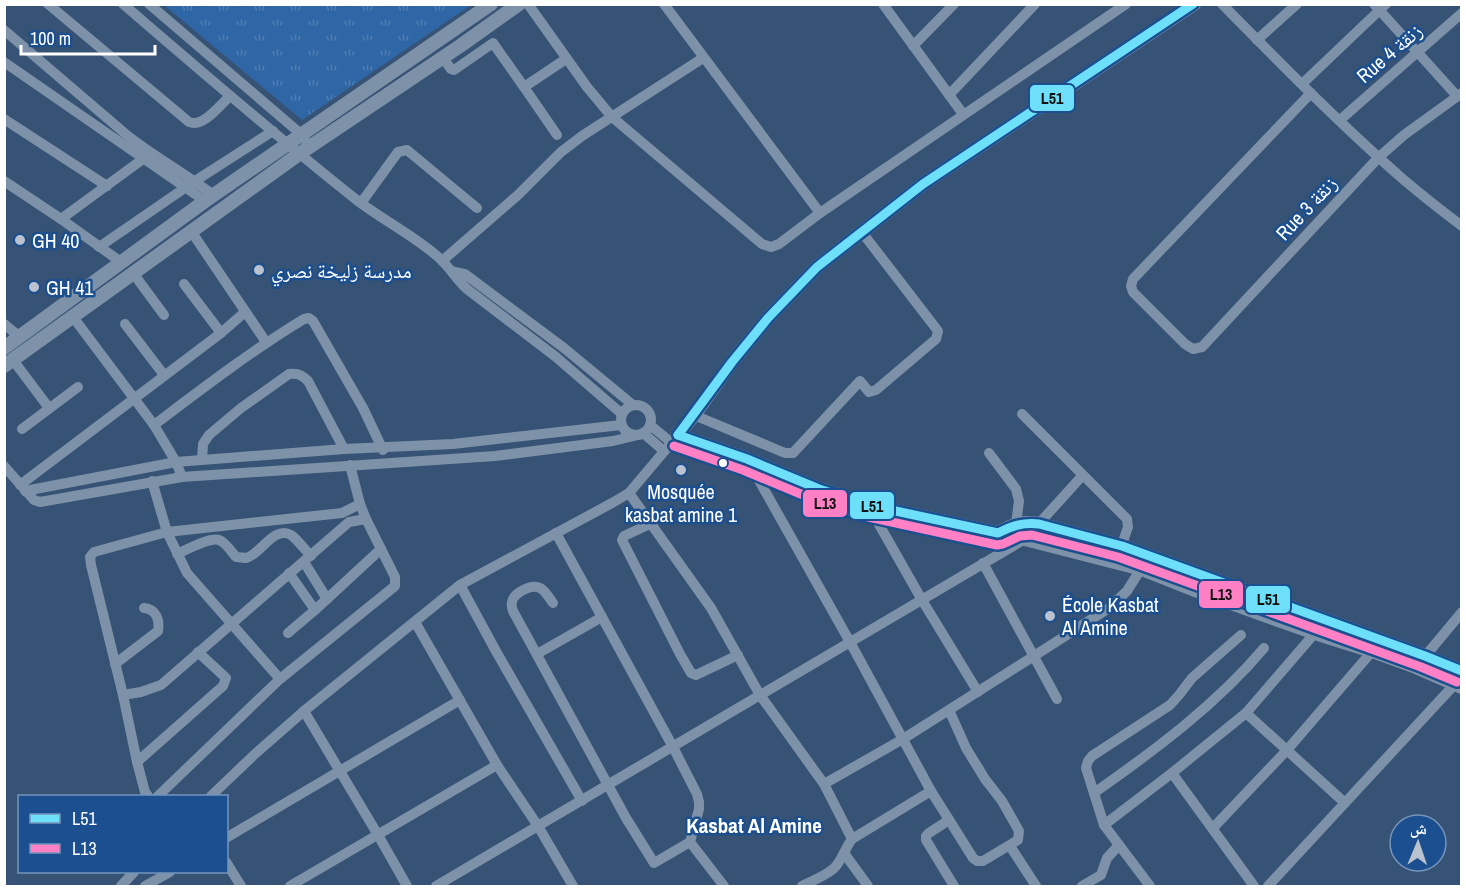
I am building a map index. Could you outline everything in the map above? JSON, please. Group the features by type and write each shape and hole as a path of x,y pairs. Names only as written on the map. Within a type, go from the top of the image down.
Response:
{"street":[{"path":"48,4 189,122 198,124 230,96"},
{"path":"123,4 287,144 304,151"},
{"path":"149,4 301,134 304,151 314,165 361,203 437,255 467,289 556,357 622,420 628,433 643,431 747,459 819,489 868,505 1025,539 1116,562 1144,562 1376,645 1421,662 1459,681 1268,886"},
{"path":"4,348 209,198 491,4"},
{"path":"49,408 9,363 304,151 519,4"},
{"path":"528,4 587,87 612,117 762,244 771,247 779,244 963,114 1126,4"},
{"path":"663,4 820,213"},
{"path":"884,4 963,114"},
{"path":"913,46 954,4"},
{"path":"949,95 1035,4"},
{"path":"213,795 304,711 460,585 629,492 675,439 768,318 817,267 861,231 923,184 1194,4"},
{"path":"1222,4 1379,157 1461,226"},
{"path":"1257,40 1297,4"},
{"path":"1302,84 1380,6 1416,52 1459,94"},
{"name":"Rue 4 زنقة","path":"1340,120 1461,13"},
{"path":"484,29 557,135"},
{"path":"4,30 146,156"},
{"path":"443,58 454,70 493,43"},
{"path":"442,261 518,195 561,152 703,58"},
{"path":"524,87 567,59"},
{"path":"4,62 61,102 209,198"},
{"path":"48,93 51,82 60,78"},
{"path":"61,102 70,100 73,89"},
{"name":"Rue 3 زنقة","path":"1311,93 1133,279 1131,285 1133,292 1185,344 1193,349 1202,347 1379,157 1404,135 1459,94"},
{"path":"4,119 107,186"},
{"path":"99,246 273,131"},
{"path":"361,203 398,152 407,150 477,208"},
{"path":"61,219 146,156"},
{"path":"4,181 122,262"},
{"path":"191,231 266,342"},
{"path":"694,415 785,453 793,453 860,381 869,392 876,390 936,339 938,331 861,231"},
{"path":"4,466 34,500 40,502 182,477 495,456 613,441 643,431 650,415 647,410 633,405 564,348 465,274 452,271"},
{"path":"133,273 165,315"},
{"path":"184,284 221,333"},
{"path":"23,488 245,312"},
{"path":"73,317 154,425 176,462 182,477"},
{"path":"154,425 266,342 309,318 313,321 363,408 382,446 386,463"},
{"path":"4,324 20,337"},
{"path":"125,324 164,375"},
{"path":"202,460 203,444 209,435 241,408 289,374 297,373 308,381 344,448"},
{"path":"22,429 78,387"},
{"path":"622,420 628,407 633,405"},
{"path":"1022,414 1127,519 1128,527 1116,562"},
{"path":"23,488 176,462 344,448 453,444 622,420"},
{"path":"643,431 664,451"},
{"path":"989,453 1016,489 1019,501 1016,524"},
{"path":"747,459 931,791 972,858 983,861 1018,840 1019,831 1002,801 966,748 949,710"},
{"path":"159,795 280,679 395,586 394,577 360,504 350,465"},
{"path":"436,886 1025,539 1082,476"},
{"path":"153,481 167,532 187,573 280,679"},
{"path":"629,492 711,608 760,695 824,784 852,839"},
{"path":"147,795 137,762 90,557 94,552 167,532 342,513 360,504"},
{"path":"868,505 978,692"},
{"path":"123,695 161,685 349,522 366,519"},
{"path":"998,533 1016,524 1027,522 1122,546 1144,562 1195,590 1315,633 1376,645"},
{"path":"652,523 624,536 622,540 691,673 696,675 738,655"},
{"path":"177,554 216,539 221,540 236,557 246,558 276,535 283,533 291,535 307,559 327,599"},
{"path":"553,603 543,590 534,587 516,595 511,604 626,818 654,863 690,843 699,809 697,794 556,533"},
{"path":"288,633 381,549"},
{"path":"824,784 903,739 1109,608 1127,591 1144,562"},
{"path":"983,564 1057,699"},
{"path":"289,573 315,610"},
{"path":"460,585 582,801"},
{"path":"115,664 158,631 159,623 156,615 150,609 144,608"},
{"path":"1421,662 1461,612"},
{"path":"537,654 602,617"},
{"path":"415,622 497,765 538,826 573,886"},
{"path":"1104,825 1246,712 1315,633"},
{"path":"1150,886 1104,825 1086,768 1088,761 1092,756 1170,705 1192,678 1240,635"},
{"path":"1213,828 1287,750 1376,645"},
{"path":"1094,793 1184,726 1264,648"},
{"path":"137,762 223,686 226,678 198,652"},
{"path":"228,837 460,700"},
{"path":"304,711 407,886"},
{"path":"1246,712 1345,803"},
{"path":"290,886 497,765"},
{"path":"1172,772 1254,886"},
{"path":"802,886 833,869 852,839 931,791"},
{"path":"949,820 928,834 926,840 954,886"},
{"path":"690,843 724,886"},
{"path":"1083,886 1101,875 1110,854 1119,845"},
{"path":"1010,846 1036,886"},
{"path":"844,853 868,886"},
{"path":"228,865 241,886"},
{"path":"121,886 133,873 138,886"},
{"path":"145,886 168,873"}],"green space":[{"path":"164,5 471,5 302,120"}],"transit line":[{"name":"L51","path":"678,435 768,318 817,267 923,184 1193,4"},
{"name":"L51","path":"678,435 747,459 819,489 868,505 998,533 1018,525 1039,524 1122,546 1462,671"},
{"name":"L13","path":"674,446 743,470 815,500 864,516 997,545 1020,536 1032,535 1118,557 1457,682"}],"place":[{"name":"GH 40","path":"20,240"},
{"name":"مدرسة زليخة نصري","path":"259,270"},
{"name":"GH 41","path":"34,287"},
{"name":"Mosquée kasbat amine 1","path":"681,470"},
{"name":"École Kasbat Al Amine","path":"1050,616"}],"district":[{"name":"Kasbat Al Amine","path":"754,825"}]}
